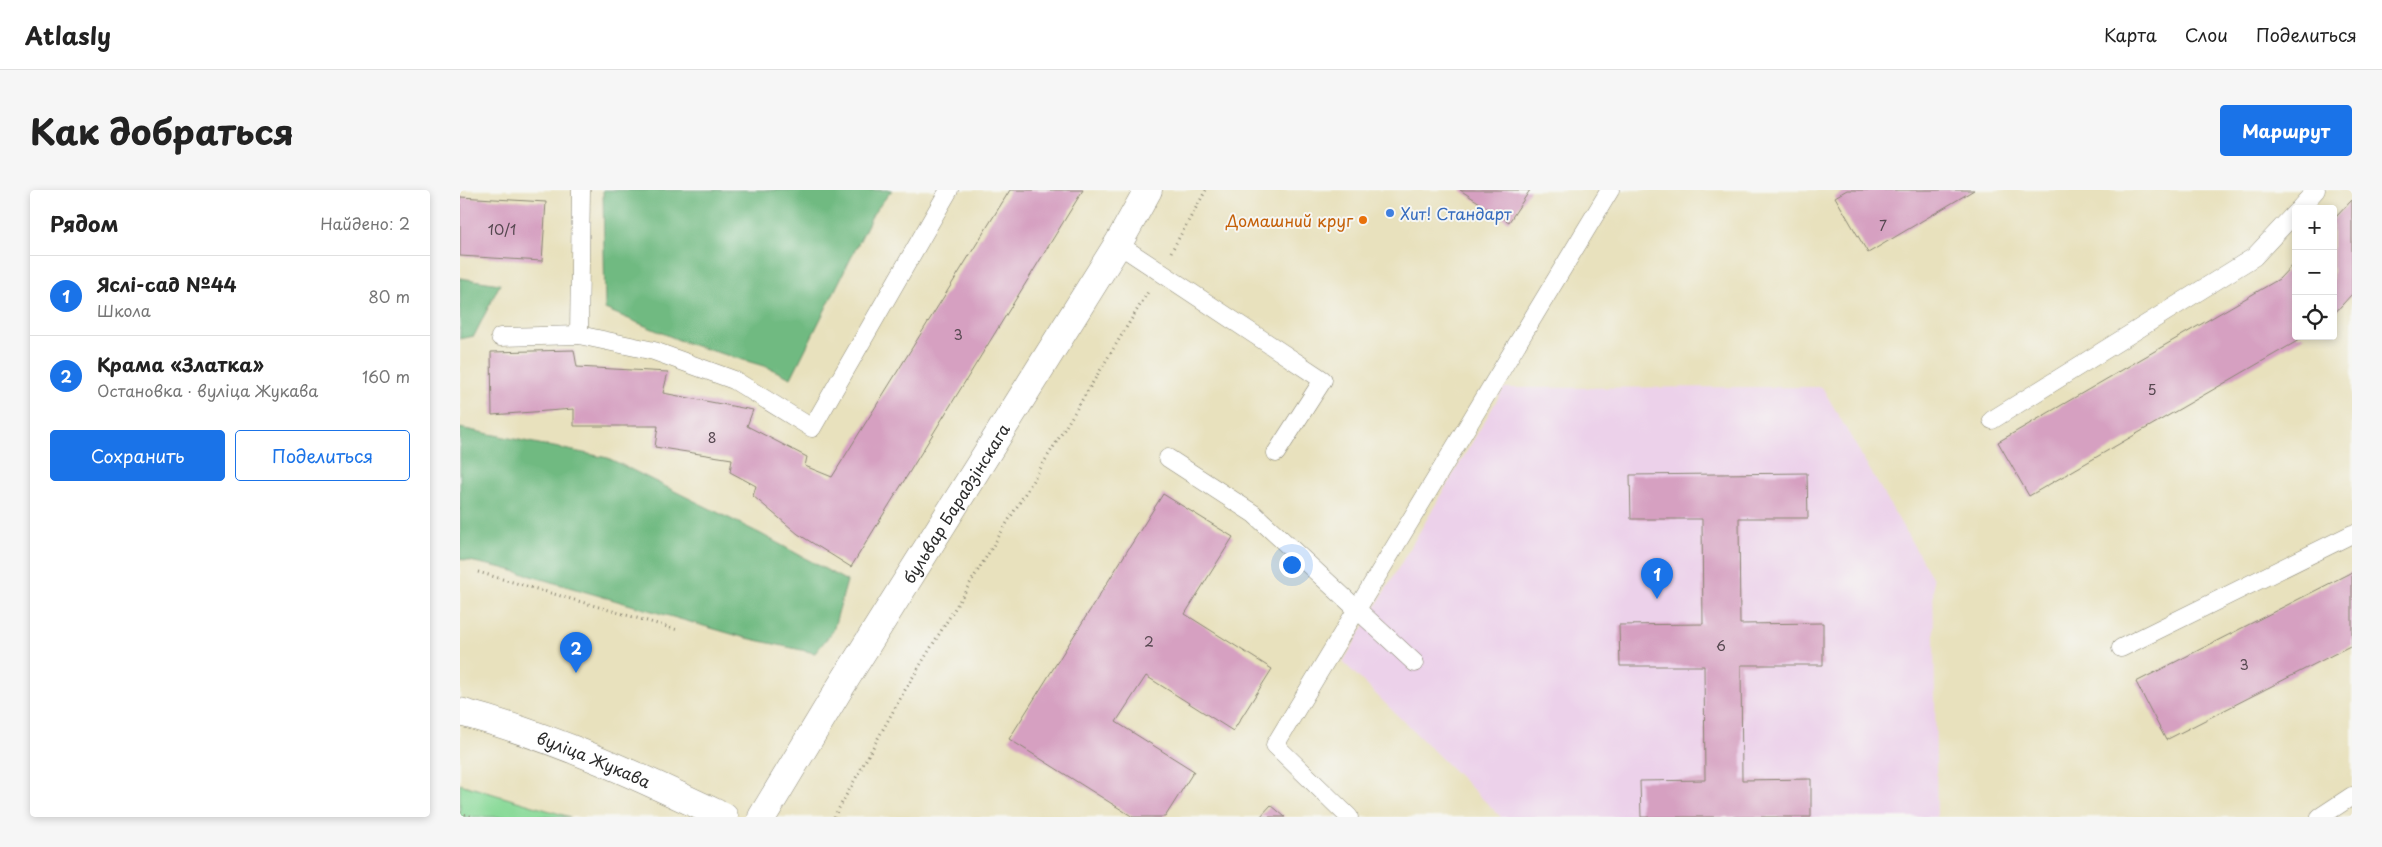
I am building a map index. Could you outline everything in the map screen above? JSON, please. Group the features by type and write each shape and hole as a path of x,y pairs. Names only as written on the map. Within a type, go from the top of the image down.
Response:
{"street":[{"name":"бульвар Барадзінскага","path":"762,817 841,686 1118,244 1148,190"},
{"name":"вуліца Жукава","path":"460,712 488,719 622,768 724,817"}],"lane":[{"path":"579,335 581,190"},
{"path":"500,337 579,335 654,351 734,380 812,428 949,190"},
{"path":"1349,817 1275,745 1610,190"},
{"path":"2303,205 2316,190"},
{"path":"1992,420 2254,257 2292,216"},
{"path":"1118,244 1323,380 1276,453"},
{"path":"1168,458 1254,514 1415,663"},
{"path":"2121,648 2352,534"},
{"path":"2320,817 2352,796"}],"path":[{"path":"834,817 905,690 1160,271 1206,190"},
{"path":"478,572 678,630"},
{"path":"460,813 473,817"}],"shaded area":[{"path":"1822,387 1933,579 1937,817 1501,817 1343,662 1504,388"}],"green space":[{"path":"603,190 892,190 873,214 791,378 767,367 686,343 605,309"},
{"path":"460,278 500,284 474,336 460,339"},
{"path":"460,428 608,458 761,534 847,581 833,631 815,653 742,637 503,568 460,559"},
{"path":"460,784 570,817 460,817"}],"building":[{"path":"1010,190 1083,190 851,567 798,534 753,496 756,486 730,472 732,459 655,447 658,426 574,426 574,409 492,415 491,352 574,350 577,367 668,372 663,393 753,410 747,426 807,457 805,466 832,477"},
{"path":"1460,190 1530,190 1509,222"},
{"path":"1847,190 1974,190 1868,253 1835,197"},
{"path":"460,197 546,202 542,261 460,256"},
{"path":"2352,200 2352,294 2337,311 2337,250 2337,216"},
{"path":"2292,265 2292,340 2299,340 2029,496 1998,442 2279,279"},
{"path":"1807,473 1808,518 1739,518 1740,624 1823,623 1823,665 1741,665 1742,780 1811,779 1811,817 1641,817 1640,781 1705,780 1704,666 1620,666 1619,625 1703,624 1702,519 1631,519 1630,475"},
{"path":"1163,494 1233,537 1185,614 1272,669 1233,731 1146,676 1116,722 1194,771 1165,817 1133,817 1009,739"},
{"path":"2352,572 2352,645 2166,740 2136,682"},
{"path":"1271,805 1285,817 1260,817"}],"place":[{"name":"Хит! Стандарт","path":"1390,213"},
{"name":"Домашний круг","path":"1363,220"},
{"name":"Яслі-сад №44","path":"1657,599"},
{"name":"Крама «Златка»","path":"576,673"}]}
